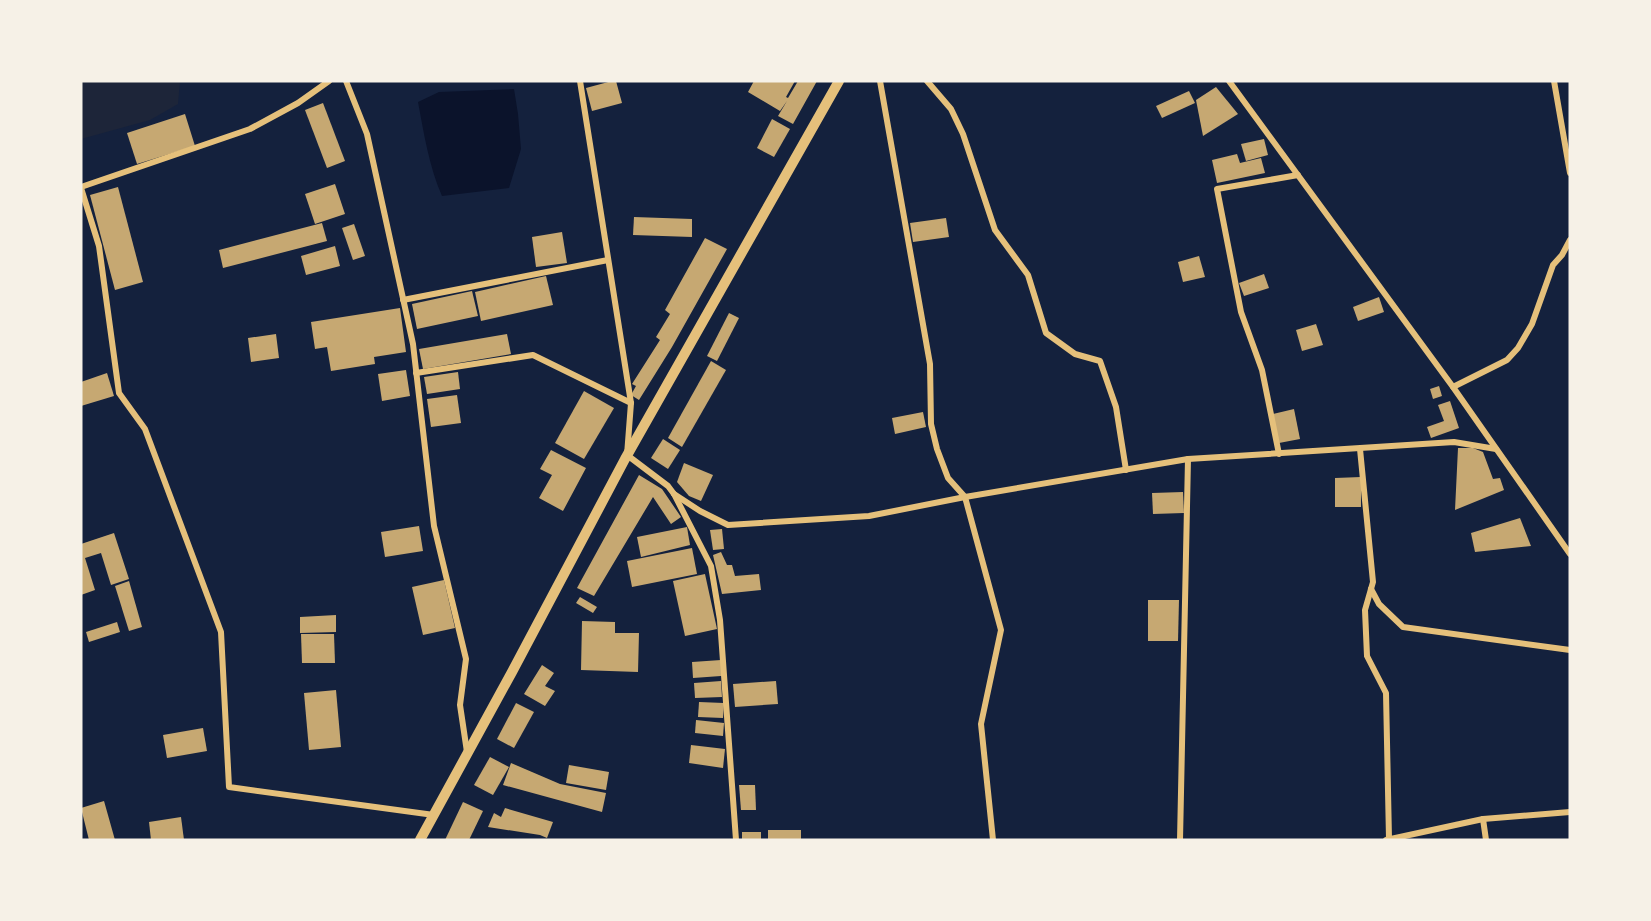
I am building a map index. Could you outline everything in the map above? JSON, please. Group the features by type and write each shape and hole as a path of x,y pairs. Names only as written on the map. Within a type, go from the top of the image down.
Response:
{"main road":[{"path":"420,840 627,455 838,81"}],"street":[{"path":"329,81 298,103 250,129 81,188 99,246 119,393 144,429 221,632 229,787 434,815"},
{"path":"346,81 367,134 413,344 434,526 466,659 460,705 467,753"},
{"path":"580,81 631,403 627,455 668,486 711,566 720,620 736,840"},
{"path":"880,81 930,364 931,424 948,478 965,497 1001,630 981,724 993,840"},
{"path":"927,81 951,109 963,134 994,230 1028,274 1046,333 1075,354 1100,361 1116,407 1126,470"},
{"path":"1229,81 1453,387 1570,554"},
{"path":"1554,81 1570,173"},
{"path":"1279,454 1262,370 1241,312 1217,189 1298,175"},
{"path":"1453,387 1507,360 1518,348 1532,324 1553,265 1563,255 1570,240"},
{"path":"403,300 608,260"},
{"path":"416,373 533,355 631,403"},
{"path":"674,494 728,525 868,516 1188,459 1454,442 1496,449"},
{"path":"1360,449 1373,582 1365,610 1367,656 1386,693 1387,840 1483,819 1570,812"},
{"path":"1180,840 1188,459"},
{"path":"1371,589 1379,604 1403,627 1570,650"},
{"path":"1483,819 1486,840"}],"shaded area":[{"path":"81,81 180,81 178,104 150,120 81,139"},
{"path":"514,89 521,149 509,188 442,196 430,162 418,102 439,92"}],"building":[{"path":"616,81 622,103 592,111 586,88"},
{"path":"754,81 795,81 786,97 788,98 798,81 817,81 793,124 778,116 787,101 780,111 748,92"},
{"path":"1216,87 1238,114 1203,136 1196,100"},
{"path":"1189,91 1195,103 1162,118 1156,106"},
{"path":"323,103 345,161 327,168 305,110"},
{"path":"185,114 195,146 137,164 127,133"},
{"path":"772,119 790,129 774,157 757,148"},
{"path":"1264,139 1268,155 1246,161 1241,144"},
{"path":"1237,154 1240,163 1261,158 1265,173 1217,183 1212,160"},
{"path":"335,184 345,214 315,224 305,194"},
{"path":"118,187 143,282 115,290 90,195"},
{"path":"634,217 692,219 692,237 633,235"},
{"path":"946,218 949,237 913,242 910,223"},
{"path":"322,223 327,241 223,268 219,250"},
{"path":"354,224 365,256 353,260 342,228"},
{"path":"562,232 567,263 536,267 532,237"},
{"path":"705,238 727,249 672,347 639,400 631,395 636,386 632,384 660,340 656,337 670,314 665,310"},
{"path":"335,246 340,266 306,275 301,256"},
{"path":"1199,256 1205,277 1183,282 1178,262"},
{"path":"1264,274 1269,288 1244,296 1239,283"},
{"path":"546,276 553,305 481,321 475,292"},
{"path":"472,291 478,316 417,329 412,304"},
{"path":"1379,297 1384,312 1358,321 1353,307"},
{"path":"400,308 406,352 374,357 375,364 331,371 327,347 315,349 311,322"},
{"path":"729,313 739,318 717,361 707,356"},
{"path":"1316,324 1323,345 1302,351 1296,330"},
{"path":"276,334 279,358 251,362 248,338"},
{"path":"507,334 511,354 423,369 419,349"},
{"path":"711,361 726,370 682,447 668,438"},
{"path":"406,370 410,396 382,401 378,374"},
{"path":"458,372 460,389 427,394 424,377"},
{"path":"107,373 114,396 81,406 81,382"},
{"path":"1439,386 1442,396 1433,399 1430,389"},
{"path":"584,391 614,408 584,459 555,443"},
{"path":"457,395 461,423 431,427 427,399"},
{"path":"1450,401 1459,428 1431,438 1427,427 1444,421 1438,405"},
{"path":"1294,409 1300,439 1279,443 1273,414"},
{"path":"923,412 926,427 895,434 892,418"},
{"path":"663,439 680,450 668,469 651,458"},
{"path":"1458,448 1473,448 1483,452 1493,479 1500,478 1504,490 1455,510"},
{"path":"551,450 586,468 563,511 539,498 552,475 540,469"},
{"path":"684,463 713,475 701,501 689,496 677,482"},
{"path":"639,475 662,489 681,517 671,524 653,497 594,596 577,588"},
{"path":"1361,477 1361,507 1335,507 1335,478"},
{"path":"1183,492 1184,513 1153,514 1152,493"},
{"path":"1520,518 1531,546 1475,552 1471,533"},
{"path":"419,526 423,551 385,557 381,532"},
{"path":"687,527 690,545 641,557 637,537"},
{"path":"722,529 724,549 713,550 710,530"},
{"path":"114,533 129,579 111,585 101,553 85,558 95,590 81,595 81,544"},
{"path":"692,548 697,574 632,587 627,561"},
{"path":"721,552 727,565 732,565 735,576 759,574 761,590 722,594 713,555"},
{"path":"705,574 717,629 685,636 673,581"},
{"path":"444,580 455,628 423,635 412,587"},
{"path":"129,581 142,627 129,631 115,586"},
{"path":"580,597 597,607 593,613 576,603"},
{"path":"1148,600 1179,600 1178,641 1148,641"},
{"path":"336,615 336,632 300,633 300,617"},
{"path":"582,621 615,622 615,633 639,633 638,672 581,670"},
{"path":"117,622 120,632 89,642 86,632"},
{"path":"301,634 334,634 335,663 302,663"},
{"path":"721,660 721,676 693,678 692,662"},
{"path":"542,665 554,673 545,686 555,691 545,706 524,694"},
{"path":"721,681 722,697 695,698 694,683"},
{"path":"776,681 778,704 735,707 733,684"},
{"path":"336,690 341,747 309,750 304,693"},
{"path":"699,702 724,703 723,718 698,717"},
{"path":"516,703 534,712 514,748 497,739"},
{"path":"696,720 724,723 723,736 695,733"},
{"path":"203,728 207,751 167,758 163,735"},
{"path":"691,745 725,749 723,768 689,763"},
{"path":"490,757 509,767 493,795 474,785"},
{"path":"511,763 560,784 606,793 602,812 503,785"},
{"path":"569,765 609,772 606,790 566,783"},
{"path":"739,785 755,785 756,810 741,810"},
{"path":"104,801 115,840 89,840 81,808"},
{"path":"463,802 483,811 469,840 445,840"},
{"path":"505,808 553,822 547,838 488,827 494,813 501,817"},
{"path":"181,817 184,840 151,840 149,822"},
{"path":"768,830 801,830 801,840 768,840"},
{"path":"742,832 761,832 761,840 742,840"}]}
